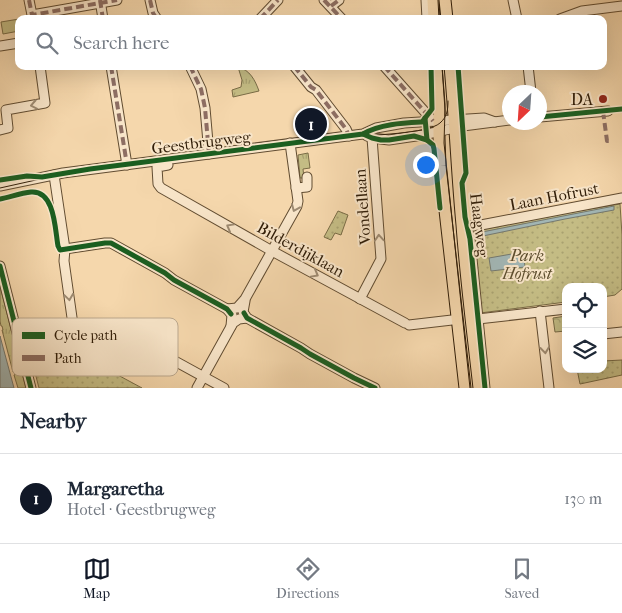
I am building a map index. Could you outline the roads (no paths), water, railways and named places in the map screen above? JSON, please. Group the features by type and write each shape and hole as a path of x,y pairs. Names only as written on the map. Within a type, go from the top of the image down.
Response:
{"main road":[{"path":"432,0 434,15"},
{"path":"445,0 446,15"},
{"name":"Haagweg","path":"435,70 440,166 465,388"},
{"name":"Haagweg","path":"450,70 479,388"}],"street":[{"path":"29,0 32,15 100,1 117,0"},
{"path":"150,0 154,15"},
{"path":"264,15 278,0"},
{"path":"338,15 327,3 339,0"},
{"path":"426,0 427,15"},
{"path":"513,0 516,15"},
{"path":"100,1 102,15"},
{"path":"571,15 582,11 622,6"},
{"path":"0,46 15,44"},
{"path":"0,130 8,128 6,110 45,103 41,70"},
{"path":"112,70 127,165"},
{"path":"192,70 205,108 209,154"},
{"path":"297,70 310,87 316,90 346,129 349,136"},
{"path":"388,70 437,125"},
{"path":"528,70 530,85"},
{"path":"547,117 608,111"},
{"name":"Geestbrugweg","path":"0,186 54,175 363,134 376,128 404,123 437,125 502,121"},
{"name":"Geestbrugweg","path":"363,134 372,138 388,140 423,136 437,125"},
{"name":"Vondellaan","path":"360,299 381,259 372,138"},
{"path":"227,309 237,308 245,299 297,206 298,201 290,143"},
{"name":"Geestbrugweg","path":"157,167 174,164 183,157"},
{"name":"Bilderdijklaan","path":"157,167 158,184 161,188 407,324 452,320"},
{"path":"54,175 65,249 64,261 72,318"},
{"name":"Geestbrugweg","path":"0,180 27,176 42,177"},
{"path":"296,188 308,187 307,177"},
{"name":"Laan Hofrust","path":"464,226 481,225 622,198"},
{"name":"Haagweg","path":"445,202 440,208 460,388"},
{"name":"Haagweg","path":"464,226 470,239 485,388"},
{"path":"65,249 106,243 111,244 166,273 174,280 227,309 232,316 231,326"},
{"path":"0,266 13,318"},
{"path":"245,299 243,311 247,318 309,354 375,388"},
{"path":"478,319 562,309"},
{"path":"540,311 549,388"},
{"path":"197,388 231,326 238,319 247,318"},
{"path":"607,334 622,332"},
{"path":"178,362 224,388"}],"tram line":[{"path":"438,0 439,15"},
{"path":"442,70 445,110 444,143 470,388"},
{"path":"0,188 54,176 349,137 423,130 433,127 442,121 447,113 448,101"}],"place":[{"name":"DA","path":"603,99"},
{"name":"Margaretha","path":"311,124"}],"park label":[{"name":"Park Hofrust","path":"527,264"}]}
